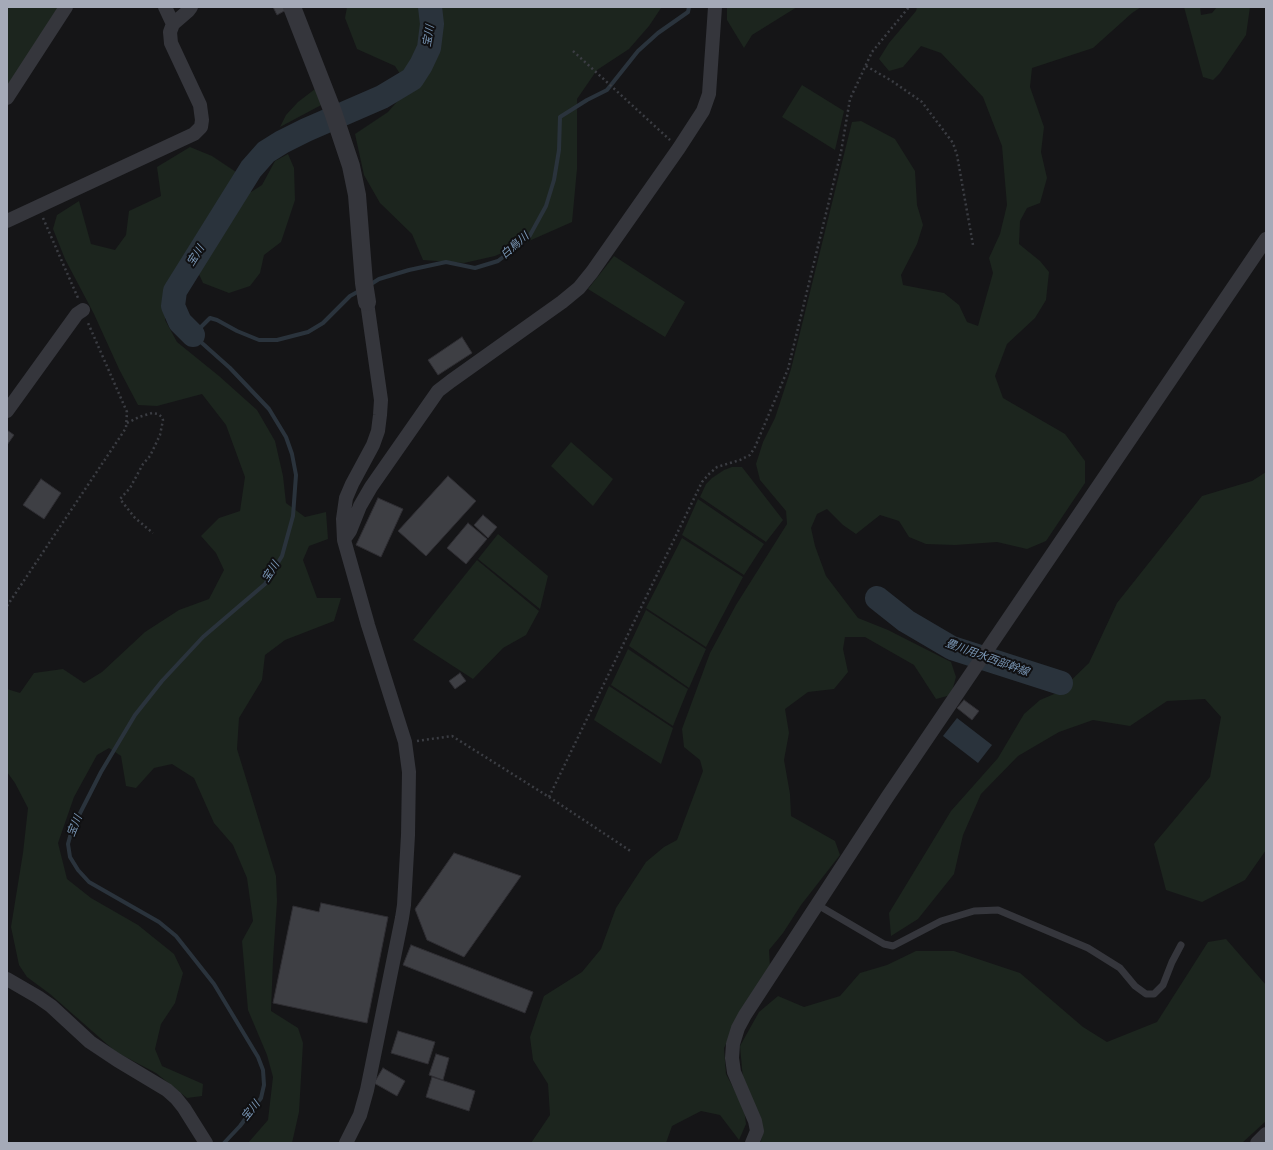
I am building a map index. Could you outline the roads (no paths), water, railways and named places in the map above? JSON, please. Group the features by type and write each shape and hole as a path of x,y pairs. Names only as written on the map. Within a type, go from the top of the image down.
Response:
{"street":[{"path":"7,98 66,7"},
{"path":"165,7 173,24"},
{"path":"7,221 194,134 200,127 202,120 200,105 170,43 170,32 173,24 191,7"},
{"path":"292,7 339,129 351,166 357,195 364,283 380,400 380,415 378,431 373,445 346,498 343,519 344,540 368,625 405,742 409,772 408,835 404,905 367,1090 360,1116 346,1143"},
{"path":"344,540 350,531 360,506 371,488 438,391 562,302 578,288 592,272 679,148 703,111 709,94 715,7"},
{"path":"752,1143 757,1132 755,1121 734,1072 732,1058 733,1044 738,1028 745,1015 816,904 888,796 1266,238"},
{"path":"7,411 77,314 83,310"},
{"path":"7,979 38,997 50,1006 90,1042 116,1060 167,1090 184,1108 206,1143"},
{"path":"1257,1143 1266,1134"}],"lane":[{"path":"816,904 884,944 893,946 942,921 974,911 998,910 1088,948 1120,968 1135,986 1146,994 1154,994 1163,985 1172,962 1181,945"}],"waterway":[{"name":"宝川","path":"193,335 180,322 173,306 175,291 251,169 266,152 282,142 382,97 412,79 429,48 432,24 430,7"},
{"name":"白鳥川","path":"368,286 379,279 409,270 446,262 475,268 498,261 529,237 546,206 554,180 559,150 560,117 587,100 607,90 638,51 658,33 688,12 689,7"},
{"name":"宝川","path":"224,1143 240,1126 261,1098 264,1085 263,1070 258,1057 214,984 176,936 159,922 89,882 78,870 70,857 68,844 72,829 101,772 135,715 162,681 203,637 265,584 282,556 293,516 296,475 292,454 286,437 269,409 230,368 193,335 210,318 259,340 277,340 308,332 323,323 350,296 361,290"},
{"name":"豊川用水西部幹線","path":"877,598 906,621 952,648 1061,683"}]}
